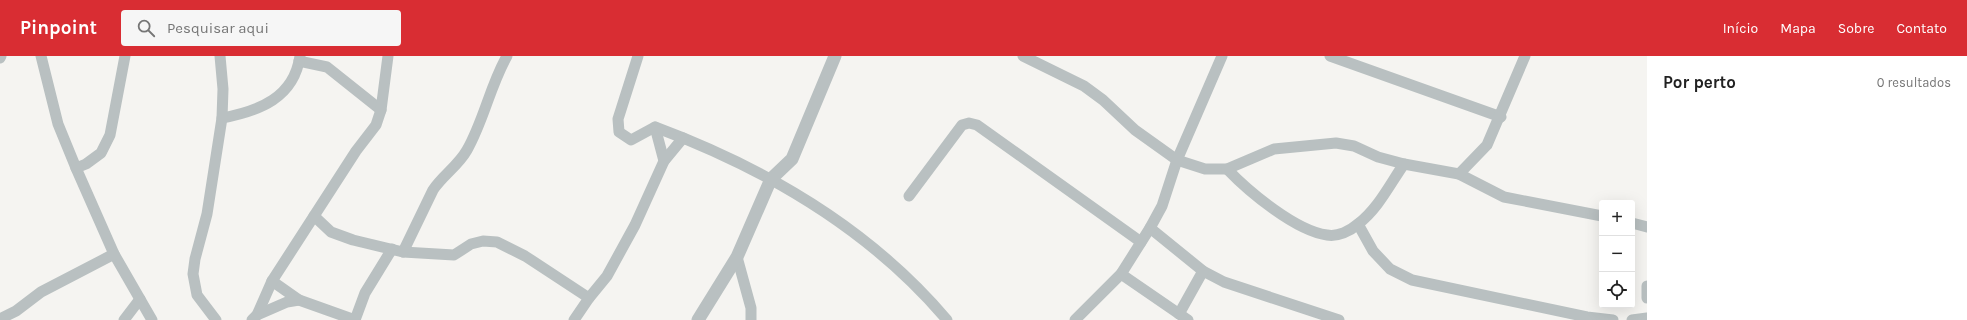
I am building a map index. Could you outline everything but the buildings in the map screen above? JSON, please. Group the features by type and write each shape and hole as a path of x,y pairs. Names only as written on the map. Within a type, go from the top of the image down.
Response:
{"street":[{"path":"41,56 58,124 76,168 114,254 152,320"},
{"path":"76,168 86,164 101,153 110,135 125,56"},
{"path":"216,320 197,295 193,274 195,259 207,214 222,118 223,89 220,56"},
{"path":"255,318 272,281 376,125 381,110 388,56"},
{"path":"403,252 435,186 455,167 467,151 476,132 498,71 507,56"},
{"path":"638,56 618,119 619,132 631,140 655,127 683,138 771,179 839,221 876,250 934,305 947,320"},
{"path":"698,320 737,257 771,179 792,159 835,56"},
{"path":"1023,56 1084,86 1103,100 1135,130 1177,160 1205,169 1227,169 1274,149 1336,143 1354,146 1378,157 1404,164 1459,174 1504,197 1599,215"},
{"path":"1076,320 1121,274 1150,228 1162,206 1177,160 1222,56"},
{"path":"1330,56 1500,117"},
{"path":"1459,174 1487,145 1525,56"},
{"path":"222,118 240,115 261,107 276,98 288,87 299,59 327,67 381,110"},
{"path":"909,196 962,125 969,123 977,125 1141,242"},
{"path":"655,127 664,160"},
{"path":"574,320 589,298 607,276 635,225 664,160 683,138"},
{"path":"1227,169 1245,188 1264,202 1298,224 1317,233 1329,236 1343,233 1358,224 1378,203 1404,164"},
{"path":"314,216 331,232 353,240 403,252 454,255 471,244 484,241 497,242 525,256 589,298"},
{"path":"1358,224 1373,251 1390,269 1412,280 1587,317 1614,320"},
{"path":"1635,224 1647,227"},
{"path":"1150,228 1203,271 1241,289 1339,320"},
{"path":"272,281 299,300 355,320 365,293 392,249"},
{"path":"0,319 16,312 41,292 114,254"},
{"path":"737,257 751,308 751,320"},
{"path":"1121,274 1183,317 1203,271"},
{"path":"1647,286 1647,298"},
{"path":"124,320 140,299"},
{"path":"255,318 287,302 299,300"},
{"path":"1632,320 1647,318"}]}
